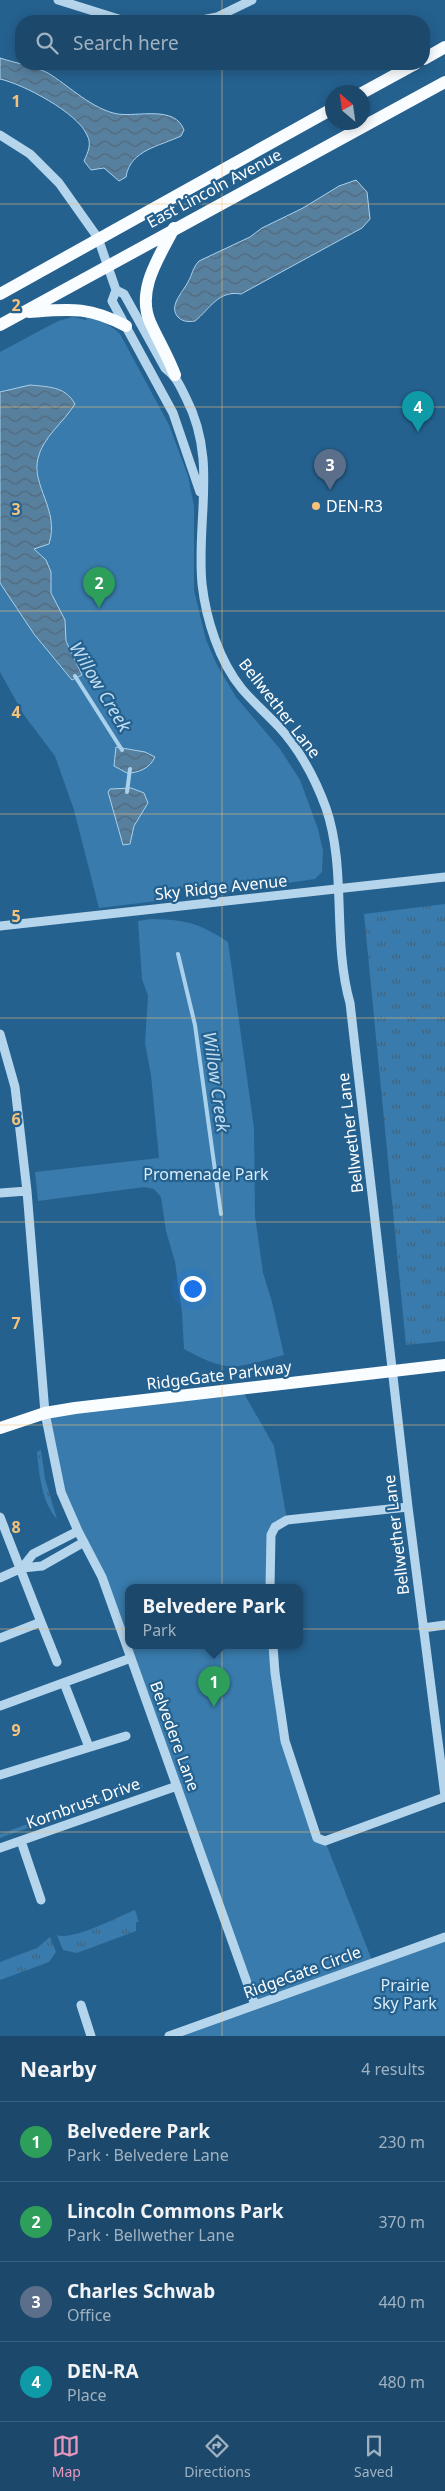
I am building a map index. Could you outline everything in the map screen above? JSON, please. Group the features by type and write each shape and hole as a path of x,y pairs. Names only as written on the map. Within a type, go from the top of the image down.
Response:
{"main road":[{"path":"430,56 445,47"},
{"path":"370,89 404,70"},
{"name":"East Lincoln Avenue","path":"0,325 174,228 445,82"},
{"path":"405,104 445,87"},
{"name":"East Lincoln Avenue","path":"0,294 325,113"},
{"path":"174,228 152,272 146,298 150,321 175,375"},
{"path":"24,312 84,309 98,312 126,326"},
{"name":"RidgeGate Parkway","path":"0,1428 45,1412 205,1392 242,1390 445,1364"}],"street":[{"path":"58,0 106,15"},
{"path":"221,15 252,0"},
{"path":"0,135 30,154 59,183 98,238 116,290"},
{"name":"Bellwether Lane","path":"203,502 184,440 173,412 112,301 116,290 124,294 165,368 175,375 193,410 204,446 202,573 204,598 213,631 234,678 286,735 313,777 330,824 336,853 343,973 354,1038 408,1507 445,1796"},
{"name":"Sky Ridge Avenue","path":"0,926 445,877"},
{"name":"Belvedere Lane","path":"0,1034 15,1087 27,1191 45,1412 61,1492 78,1531 102,1577 125,1641"},
{"path":"0,1193 27,1191"},
{"path":"270,1584 271,1535 276,1527 287,1520 408,1507"},
{"path":"0,1517 22,1568 57,1662"},
{"path":"22,1568 33,1554 78,1531"},
{"path":"0,1578 22,1568 42,1566 84,1542"},
{"path":"0,1638 41,1622"},
{"path":"423,1628 445,1625"},
{"name":"Belvedere Lane","path":"128,1649 255,2005"},
{"path":"273,1649 274,1673 285,1741 318,1838 325,1840 445,1796"},
{"path":"0,1706 131,1658"},
{"path":"64,1682 89,1747"},
{"path":"0,1775 126,1736"},
{"name":"Kornbrust Drive","path":"0,1848 176,1786"},
{"path":"21,1841 41,1900"},
{"name":"RidgeGate Circle","path":"169,2036 445,1937"},
{"path":"81,2005 91,2036"}],"green space":[{"path":"73,317 86,320 87,317 96,320 109,325 120,334 169,425 188,476 194,506 194,590 206,640 217,665 236,697 280,749 300,780 318,829 323,851 322,872 315,879 202,895 201,885 175,889 174,899 99,908 74,810 55,756 24,715 0,672 0,352 58,321"},
{"path":"445,904 445,1341 406,1345 364,914"},
{"name":"Promenade Park","path":"152,919 175,920 192,924 228,942 254,1128 255,1216 263,1273 272,1302 284,1355 254,1363 233,1366 223,1365 199,1357 184,1349 182,1312 175,1262 166,1231 161,1197 154,1189 144,1187 38,1201 35,1172 159,1158 151,1075 145,1043 148,996 142,979 138,921"},
{"path":"242,1390 274,1446 287,1520 275,1527 270,1584 125,1584 125,1641 102,1577 61,1492 45,1413"},
{"path":"41,1450 45,1479 57,1519 48,1505 42,1488 37,1452"},
{"name":"Prairie Sky Park","path":"128,1649 273,1649 285,1741 317,1838 325,1841 373,1963 445,1937 445,2036 169,2036 255,2005"},
{"path":"141,1783 143,1787 0,1838 0,1834"},
{"path":"135,1910 139,1922 136,1922 136,1931 77,1953 63,1950 57,1935 73,1935 84,1932"},
{"path":"50,1937 56,1952 49,1962 0,1980 0,1962 37,1948"}],"water":[{"path":"0,58 15,62 15,70 41,70 48,73 99,108 109,112 126,115 155,114 173,117 184,130 181,136 155,146 140,155 133,161 126,177 119,181 104,168 91,170 84,161 89,148 88,138 82,126 73,118 35,93 0,79"},
{"path":"356,180 367,192 370,219 362,228 241,294 226,295 220,298 195,321 179,318 176,314 175,304 199,261 250,237 262,228 303,208 339,186"},
{"path":"30,385 56,388 71,398 75,404 44,443 38,458 38,478 49,509 51,532 49,544 34,549 46,560 51,572 51,593 65,620 66,641 82,675 72,680 34,634 0,583 0,392"},
{"path":"116,747 145,752 155,757 144,769 127,773 114,766"},
{"path":"131,788 144,793 148,803 134,826 130,844 123,845 108,792 110,789"}],"waterway":[{"name":"Willow Creek","path":"75,676 122,750"},
{"name":"Willow Creek","path":"127,792 130,769"},
{"name":"Willow Creek","path":"178,954 195,1025 221,1214"}],"place":[{"name":"DEN-RA","path":"418,432"},
{"name":"Charles Schwab","path":"330,490"},
{"name":"DEN-R3","path":"316,506"},
{"name":"Lincoln Commons Park","path":"99,608"},
{"name":"Belvedere Park","path":"214,1707"}]}
